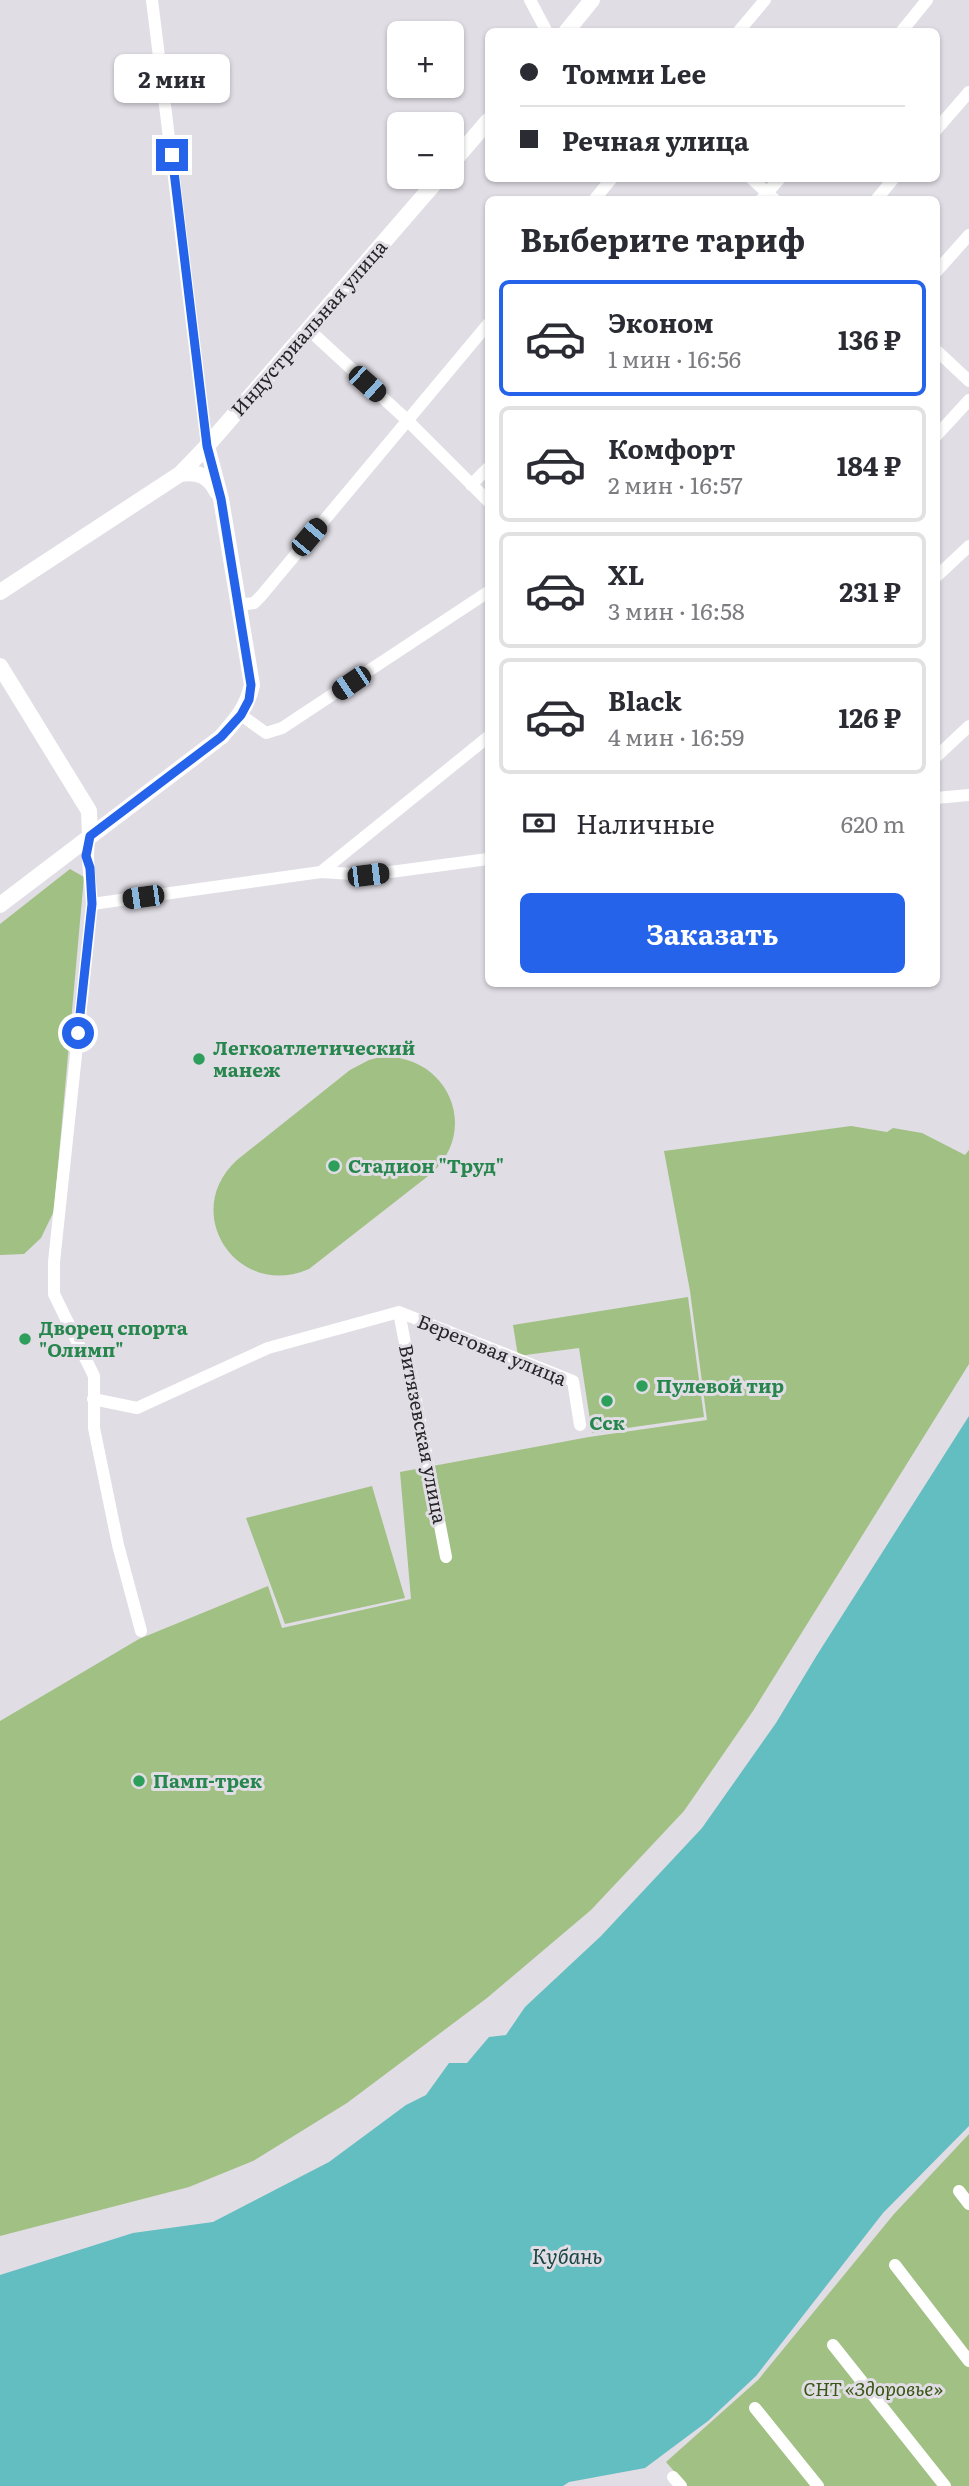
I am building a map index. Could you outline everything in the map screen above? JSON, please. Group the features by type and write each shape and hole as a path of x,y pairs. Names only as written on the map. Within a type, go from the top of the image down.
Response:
{"main road":[{"path":"575,28 592,0"},
{"path":"464,149 485,124"},
{"name":"Индустриальная улица","path":"0,592 180,474 430,189"},
{"path":"0,905 221,737 241,715 249,700 251,685 221,499 207,446"},
{"path":"180,474 192,472 206,477 221,499"},
{"path":"0,666 89,810 90,836"}],"street":[{"path":"152,0 207,446"},
{"path":"530,0 545,28"},
{"path":"741,28 765,0"},
{"path":"904,28 927,0"},
{"path":"940,125 969,92"},
{"path":"597,196 609,182"},
{"path":"755,182 767,196"},
{"path":"879,196 891,182"},
{"path":"940,268 969,235"},
{"path":"238,605 254,603 261,596 485,328"},
{"path":"308,329 407,420 485,498"},
{"path":"940,354 969,381"},
{"path":"940,432 969,400"},
{"path":"471,485 485,471"},
{"path":"940,573 969,547"},
{"path":"241,715 266,733 282,728 485,594"},
{"path":"940,753 969,726"},
{"path":"321,872 485,739"},
{"path":"940,798 969,795"},
{"path":"90,836 86,856 90,868 92,904 54,1294 94,1376 97,1441 118,1545 141,1631"},
{"path":"92,904 321,872 368,875 485,859"},
{"name":"Береговая улица","path":"93,1399 136,1408 268,1348 399,1312 573,1381 580,1425"},
{"name":"Витязевская улица","path":"399,1312 446,1557"},
{"path":"958,2191 969,2204"},
{"path":"895,2265 969,2361"},
{"path":"833,2346 945,2486"},
{"path":"755,2409 818,2486"}],"green space":[{"path":"70,869 84,877 54,1211 41,1238 24,1254 0,1255 0,924"},
{"name":"Стадион \"Труд\"","path":"380,1057 403,1059 423,1067 438,1080 449,1096 454,1115 454,1135 447,1155 432,1173 309,1269 283,1275 260,1272 240,1262 225,1246 216,1226 214,1204 221,1181 237,1160 350,1070"},
{"path":"851,1126 887,1132 893,1128 922,1133 965,1155 969,1150 969,1364 753,1711 684,1811 591,1910 487,1998 347,2103 253,2161 189,2187 0,2236 0,1721 139,1639 268,1586 282,1628 411,1599 400,1472 589,1437 707,1420 690,1291 664,1151"},
{"name":"Пулевой тир","path":"688,1297 704,1417 592,1433 579,1348 518,1356 513,1325"},
{"path":"372,1486 405,1598 285,1624 246,1518"},
{"name":"СНТ «Здоровье»","path":"969,2134 969,2486 687,2486 666,2462 758,2380 894,2214"}],"water":[{"name":"Кубань","path":"969,1416 969,2126 883,2213 756,2376 708,2421 645,2468 569,2482 563,2486 0,2486 0,2275 133,2233 213,2222 329,2162 406,2105 426,2095 449,2063 467,2063 489,2037 506,2035 525,2007 601,1936 702,1828 776,1723"}],"place":[{"name":"Легкоатлетический манеж","path":"199,1059"},
{"name":"Стадион \"Труд\"","path":"334,1166"},
{"name":"Дворец спорта \"Олимп\"","path":"25,1339"},
{"name":"Пулевой тир","path":"642,1386"},
{"name":"Сск","path":"607,1401"},
{"name":"Памп-трек","path":"139,1781"}],"route":[{"path":"78,1033 92,904 90,868 86,856 90,836 221,737 241,715 249,700 251,685 221,499 207,446 172,155"}]}
